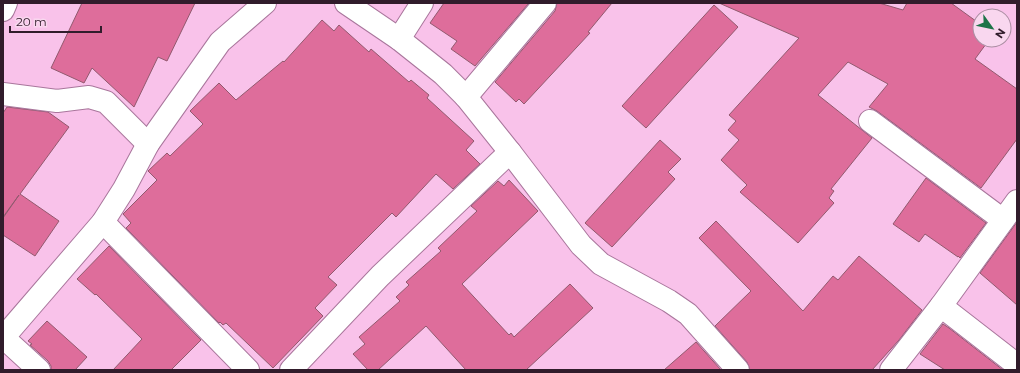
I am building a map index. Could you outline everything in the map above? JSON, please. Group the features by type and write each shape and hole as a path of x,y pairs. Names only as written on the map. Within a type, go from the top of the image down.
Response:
{"street":[{"path":"3,10 6,3"},
{"path":"39,370 6,328 103,222 124,189 148,144 220,42 265,3"},
{"path":"346,3 399,39 442,74 466,97 586,250 601,264 669,301 688,314 738,370"},
{"path":"399,39 422,3"},
{"path":"466,97 545,3"},
{"path":"3,94 57,102 89,96 106,102 148,144"},
{"path":"870,122 1003,220"},
{"path":"291,370 380,276 510,152"},
{"path":"891,370 941,306 1017,201"},
{"path":"103,222 248,370"},
{"path":"941,306 1017,365"}],"building":[{"path":"82,3 195,3 167,61 158,57 134,107 92,68 84,83 51,68"},
{"path":"444,3 529,3 475,66 451,49 457,41 430,23"},
{"path":"557,3 612,3 588,32 590,33 524,104 519,99 516,102 495,82 555,11"},
{"path":"719,3 879,3 903,10 907,3 951,3 972,18 972,48 983,48 975,59 1017,89 1017,139 981,188 877,111 869,107 888,84 848,62 818,95 872,138 831,189 834,191 829,198 834,203 798,243 740,192 747,185 721,160 739,140 728,130 736,121 729,115 799,38"},
{"path":"714,5 738,27 646,128 622,106"},
{"path":"322,20 334,31 339,25 369,52 371,49 409,82 411,80 429,95 427,98 474,141 466,150 480,164 453,189 436,174 396,217 392,213 328,277 337,285 315,308 323,316 273,368 226,323 223,325 220,322 219,323 126,228 131,223 123,214 157,180 148,171 167,153 170,156 203,124 190,111 219,83 236,100 283,61 284,62"},
{"path":"7,107 48,112 69,127 20,194 59,221 35,256 3,235 3,218 19,195 3,217 3,113"},
{"path":"660,140 681,159 668,172 675,179 612,247 585,223"},
{"path":"926,178 986,223 960,258 925,234 919,242 893,224"},
{"path":"509,180 538,211 462,284 509,335 511,333 514,337 570,284 593,308 526,370 466,370 426,326 378,370 368,370 353,354 365,344 359,337 400,301 396,297 409,285 406,282 441,251 438,248 477,211 471,206 498,181 504,186"},
{"path":"716,221 803,311 833,276 838,280 859,256 922,310 899,340 872,370 750,370 747,362 715,326 751,291 699,238"},
{"path":"1017,222 1017,305 980,273"},
{"path":"109,246 201,340 171,370 113,370 142,339 96,294 95,295 77,279"},
{"path":"47,321 87,357 75,370 51,370 51,366 48,361 30,345 32,344 28,341"},
{"path":"943,324 1003,370 945,370 920,354"},
{"path":"696,342 721,370 664,370"}]}
